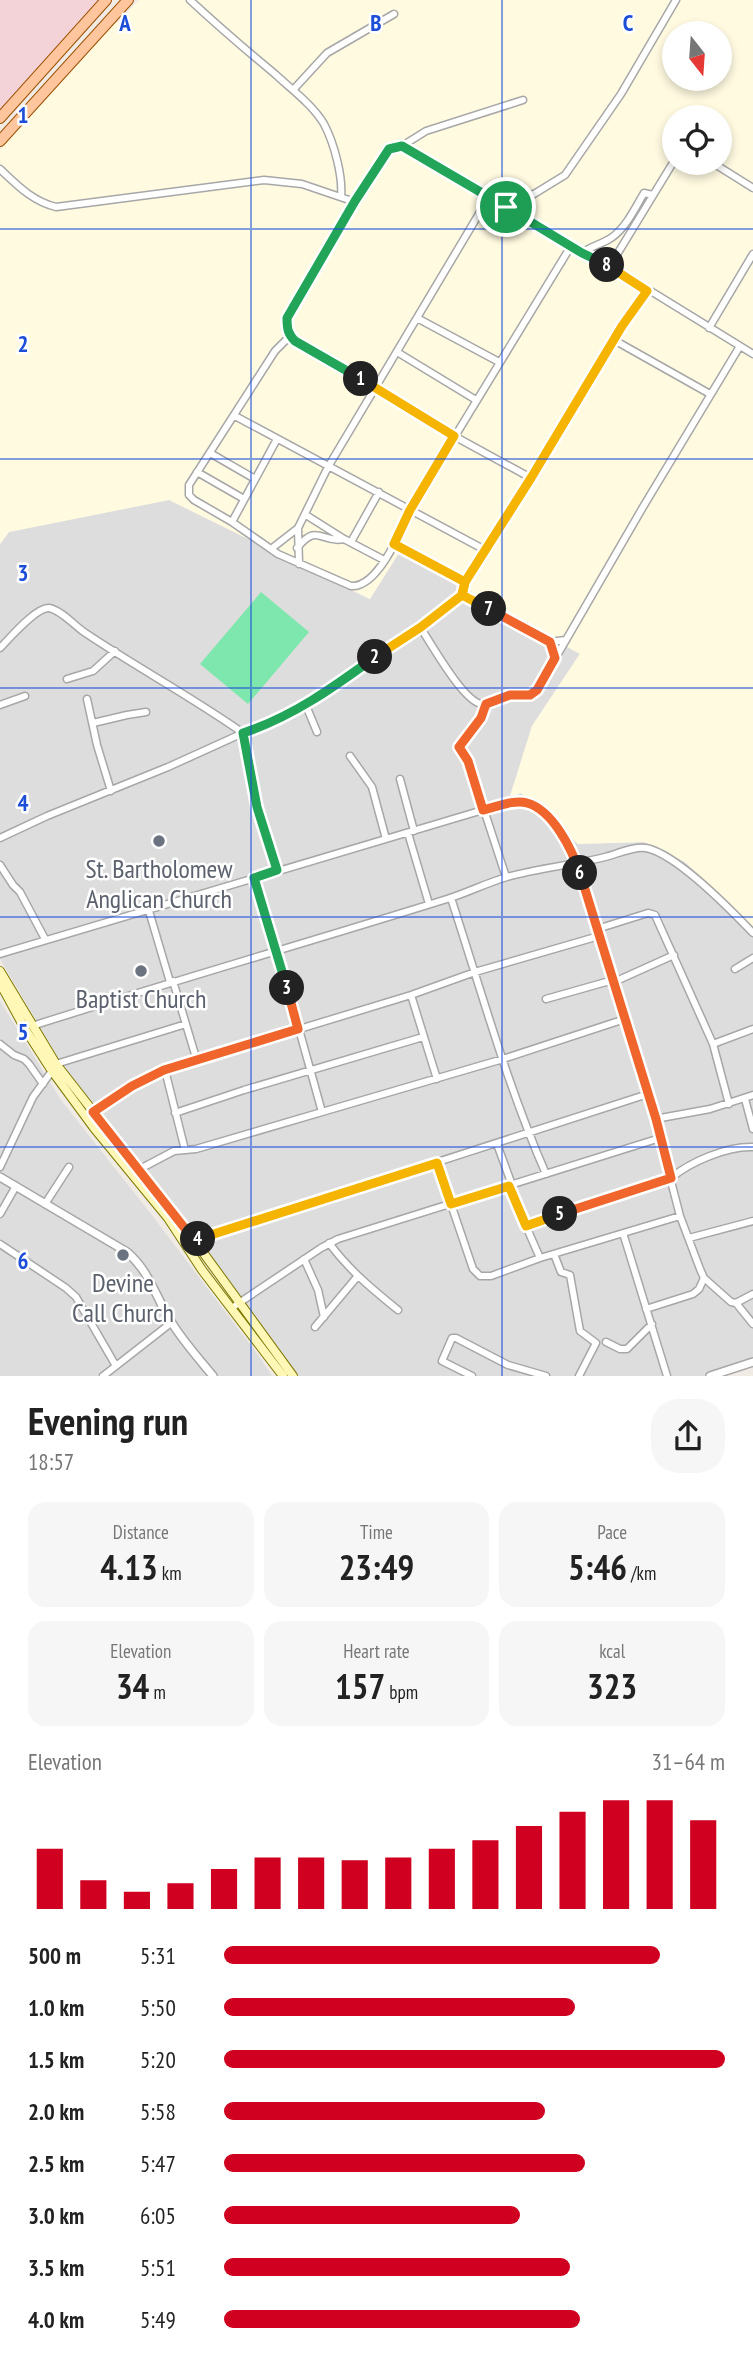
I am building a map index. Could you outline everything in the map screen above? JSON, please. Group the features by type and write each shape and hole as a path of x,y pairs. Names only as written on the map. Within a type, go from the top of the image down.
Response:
{"main road":[{"path":"0,118 106,0"},
{"path":"0,141 128,0"},
{"path":"0,971 54,1067 94,1128 190,1242"},
{"path":"0,983 25,1029 138,1170 283,1376"},
{"path":"235,1305 293,1376"}],"street":[{"path":"190,0 293,90 325,126 340,170 341,197"},
{"path":"506,207 565,175 621,94 676,0"},
{"path":"293,90 327,53 394,14"},
{"path":"523,100 426,131 402,146 389,149 355,201 287,318 287,328 290,336 454,436 531,478"},
{"path":"402,146 582,253 610,266 753,354"},
{"path":"0,169 27,194 42,204 56,207 264,180 302,184 355,201"},
{"path":"610,266 665,175"},
{"path":"732,175 753,188"},
{"path":"582,253 592,245 611,238 623,226 644,193 653,195"},
{"path":"271,549 298,528 328,467 489,197"},
{"path":"290,336 275,351 209,453 189,485 189,495 271,549 299,564 351,586 358,586 368,581 384,560 454,436 571,246"},
{"path":"709,328 753,254"},
{"path":"0,838 243,733 270,724 329,690 421,627 462,595 465,582 647,291"},
{"path":"417,318 499,362"},
{"path":"614,340 710,394"},
{"path":"421,627 460,687 479,704 510,695 530,695 537,690 740,346"},
{"path":"397,352 476,400"},
{"path":"234,416 485,550"},
{"path":"232,522 277,439"},
{"path":"209,453 255,479"},
{"path":"197,472 244,499"},
{"path":"351,542 379,492"},
{"path":"306,515 384,560"},
{"path":"298,528 299,564"},
{"path":"297,548 309,536 317,533 335,541 344,539"},
{"path":"394,544 465,582"},
{"path":"462,595 550,642 565,640"},
{"path":"0,648 32,616 46,608 52,609 204,705 243,733 257,807 277,870"},
{"path":"550,642 555,658"},
{"path":"67,679 93,671 115,651"},
{"path":"0,705 25,696"},
{"path":"87,699 111,791"},
{"path":"305,703 317,732"},
{"path":"486,704 481,718 459,747 468,761 506,877"},
{"path":"93,723 146,712"},
{"path":"350,756 372,787 386,839"},
{"path":"400,779 429,904"},
{"path":"0,954 483,810 518,802 528,803 545,814 557,827 576,861 656,1119 680,1216 704,1278 731,1302 736,1303 753,1294"},
{"path":"32,1026 171,981 451,898 506,877 640,848 651,850 671,860 729,907 753,933"},
{"path":"0,865 12,885 20,892 45,939"},
{"path":"254,878 322,1112"},
{"path":"451,898 528,1133 546,1174"},
{"path":"149,911 197,1061"},
{"path":"93,1112 132,1086 164,1070 411,995 653,912 713,1044 729,1104"},
{"path":"546,999 614,982 674,955"},
{"path":"735,969 753,958"},
{"path":"411,995 436,1079"},
{"path":"138,1170 174,1151 436,1079 625,1019"},
{"path":"0,1167 33,1097 54,1067 186,1024"},
{"path":"713,1044 753,1029"},
{"path":"175,1113 423,1037"},
{"path":"0,1044 24,1059 43,1084"},
{"path":"164,1070 185,1150"},
{"path":"190,1242 648,1094"},
{"path":"656,1119 729,1104 753,1095"},
{"path":"745,1099 753,1129"},
{"path":"235,1305 330,1242 660,1138"},
{"path":"497,1144 540,1258"},
{"path":"526,1226 671,1178 689,1165 728,1151 753,1147"},
{"path":"437,1163 473,1269 480,1276 491,1276 540,1258 680,1216"},
{"path":"45,1204 69,1167"},
{"path":"0,1177 127,1252 140,1263 172,1323 213,1376"},
{"path":"0,1214 16,1186"},
{"path":"689,1238 753,1220"},
{"path":"623,1233 667,1376"},
{"path":"330,1242 342,1261 357,1277 398,1310"},
{"path":"0,1244 76,1297 116,1366"},
{"path":"554,1254 561,1272 570,1275 580,1331 596,1343 579,1376"},
{"path":"304,1259 318,1290 324,1317"},
{"path":"315,1327 357,1277"},
{"path":"646,1310 693,1294 699,1289 704,1278"},
{"path":"736,1303 753,1324"},
{"path":"103,1376 172,1323"},
{"path":"606,1342 620,1349 627,1349 652,1324"},
{"path":"472,1376 442,1361 452,1338 508,1365 545,1376"},
{"path":"710,1376 753,1363"}],"shaded area":[{"path":"0,0 100,0 0,112"},
{"path":"139,0 753,0 753,929 685,862 644,842 578,844 521,793 509,799 532,726 580,654 487,604 451,575 399,553 370,599 169,500 9,532 0,544 0,150 111,26"},
{"path":"169,500 369,599 399,553 451,575 541,632 580,653 532,726 510,798 521,793 578,844 644,842 685,862 753,929 753,1359 703,1376 298,1376 184,1222 67,1073 0,959 0,544 9,532"},
{"path":"0,1001 61,1100 151,1214 272,1376 0,1376"}],"green space":[{"path":"261,592 309,632 248,704 200,664"}],"place":[{"name":"St. Bartholomew Anglican Church","path":"159,841"},
{"name":"Baptist Church","path":"141,971"},
{"name":"Devine Call Church","path":"123,1255"}],"route":[{"path":"506,207 402,146 389,149 355,201 287,318 287,328 295,341 454,436 410,510 394,544 465,582 462,595 421,627 329,690 288,715 243,733 257,807 277,870 254,878 298,1029 164,1070 132,1086 93,1112 194,1240 437,1163 451,1204 509,1186 526,1226 671,1178 656,1119 576,861 557,827 545,814 528,803 518,802 483,810 468,761 459,747 481,718 486,704 510,695 530,695 537,690 555,658 550,642 462,595 463,589 465,582 622,326 647,291 610,266 582,253 506,207"}]}
